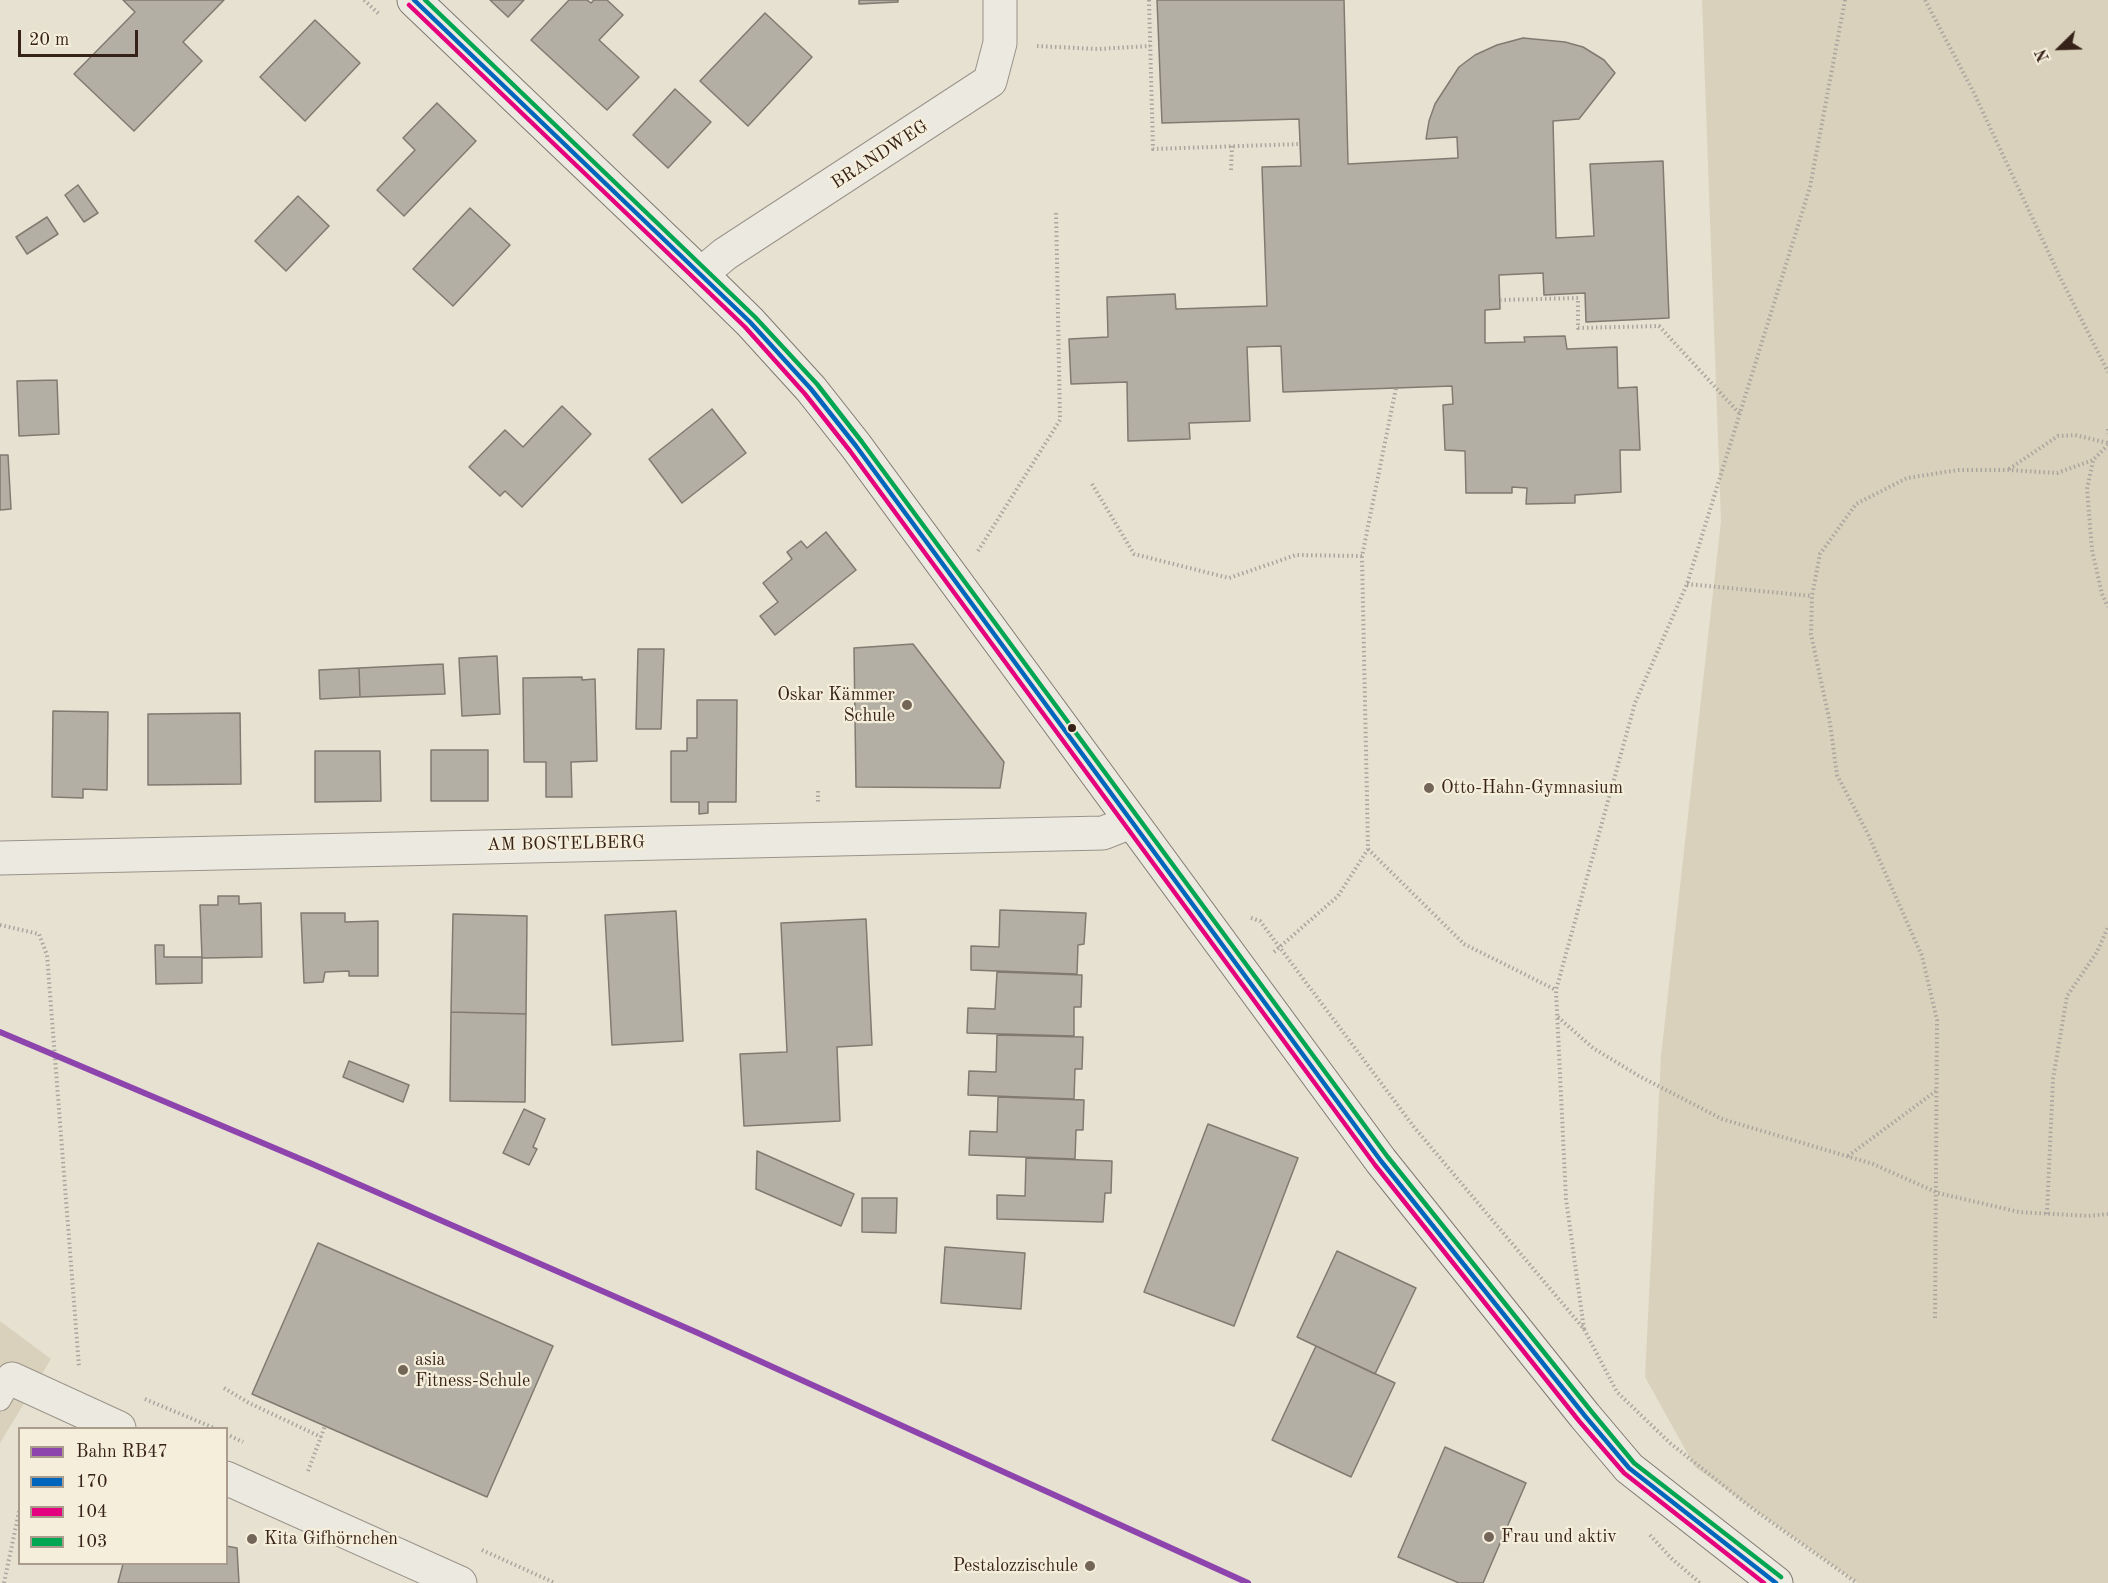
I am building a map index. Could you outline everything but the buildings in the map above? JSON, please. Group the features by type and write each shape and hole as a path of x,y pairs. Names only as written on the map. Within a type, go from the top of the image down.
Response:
{"street":[{"path":"414,0 701,274 750,322 803,381 856,446 1381,1161 1585,1416 1629,1468 1776,1583"},
{"name":"BRANDWEG","path":"701,274 725,254 990,81 999,43 1000,0"},
{"name":"AM BOSTELBERG","path":"0,858 1102,832 1131,822"},
{"path":"6,1390 66,1405 116,1427"},
{"path":"228,1479 460,1583"}],"path":[{"path":"364,0 381,16"},
{"path":"1149,0 1153,149 1300,144"},
{"path":"1584,1329 1566,1199 1556,990 1635,703 1687,584 1810,187 1845,0"},
{"path":"1925,0 1973,91 2060,277 2108,372"},
{"path":"999,43 1098,49 1150,46"},
{"path":"1230,170 1232,146"},
{"path":"977,552 1060,420 1056,210"},
{"path":"1500,300 1578,298 1578,328 1659,326 1740,415"},
{"path":"1246,978 1338,896 1368,849 1362,556 1396,388"},
{"path":"1935,1318 1935,1234 1938,1193 1937,1020 1922,956 1873,845 1837,775 1830,723 1811,634 1812,596 1820,554 1856,504 1907,478 1958,470 2057,473 2093,460 2108,444 2075,435 2058,436 2008,470"},
{"path":"2093,460 2087,489 2092,550 2102,594 2108,607"},
{"path":"1092,484 1134,554 1228,578 1296,555 1362,556"},
{"path":"1687,584 1812,596"},
{"path":"1368,849 1464,944 1556,990"},
{"path":"1240,916 1260,921 1281,946 1414,1127 1584,1329 1617,1392 1670,1443 1753,1509 1857,1583"},
{"path":"0,925 39,934 47,955 79,1371 66,1405"},
{"path":"2047,1214 2054,1079 2067,996 2097,952 2108,927"},
{"path":"1557,1017 1593,1048 1640,1076 1722,1119 1874,1164 1938,1193 2019,1212 2108,1214"},
{"path":"1847,1156 1936,1090"},
{"path":"224,1388 249,1403 321,1437"},
{"path":"308,1471 325,1426"},
{"path":"4,1583 18,1516"},
{"path":"1647,1532 1671,1558 1700,1583"}],"shaded area":[{"path":"1702,0 2108,0 2108,1583 1858,1583 1695,1467 1645,1377 1661,1056 1721,521"},
{"path":"0,1321 51,1359 0,1443"}],"rail line":[{"name":"RB47","path":"0,1032 310,1163 698,1333 1248,1583"}],"transit line":[{"name":"170","path":"414,0 750,322 811,389 856,446 1381,1161 1585,1416 1629,1468 1776,1583"},
{"name":"103","path":"425,0 755,317 817,384 1387,1156 1591,1411 1634,1463 1781,1577"},
{"name":"104","path":"409,5 745,327 805,394 850,451 1375,1165 1579,1421 1624,1473 1764,1583"}],"place":[{"name":"Oskar Kämmer Schule","path":"907,705"},
{"name":"Otto-Hahn-Gymnasium","path":"1429,788"},
{"name":"asia Fitness-Schule","path":"403,1370"},
{"name":"Frau und aktiv","path":"1489,1537"},
{"name":"Kita Gifhörnchen","path":"252,1539"},
{"name":"Pestalozzischule","path":"1090,1566"}]}
